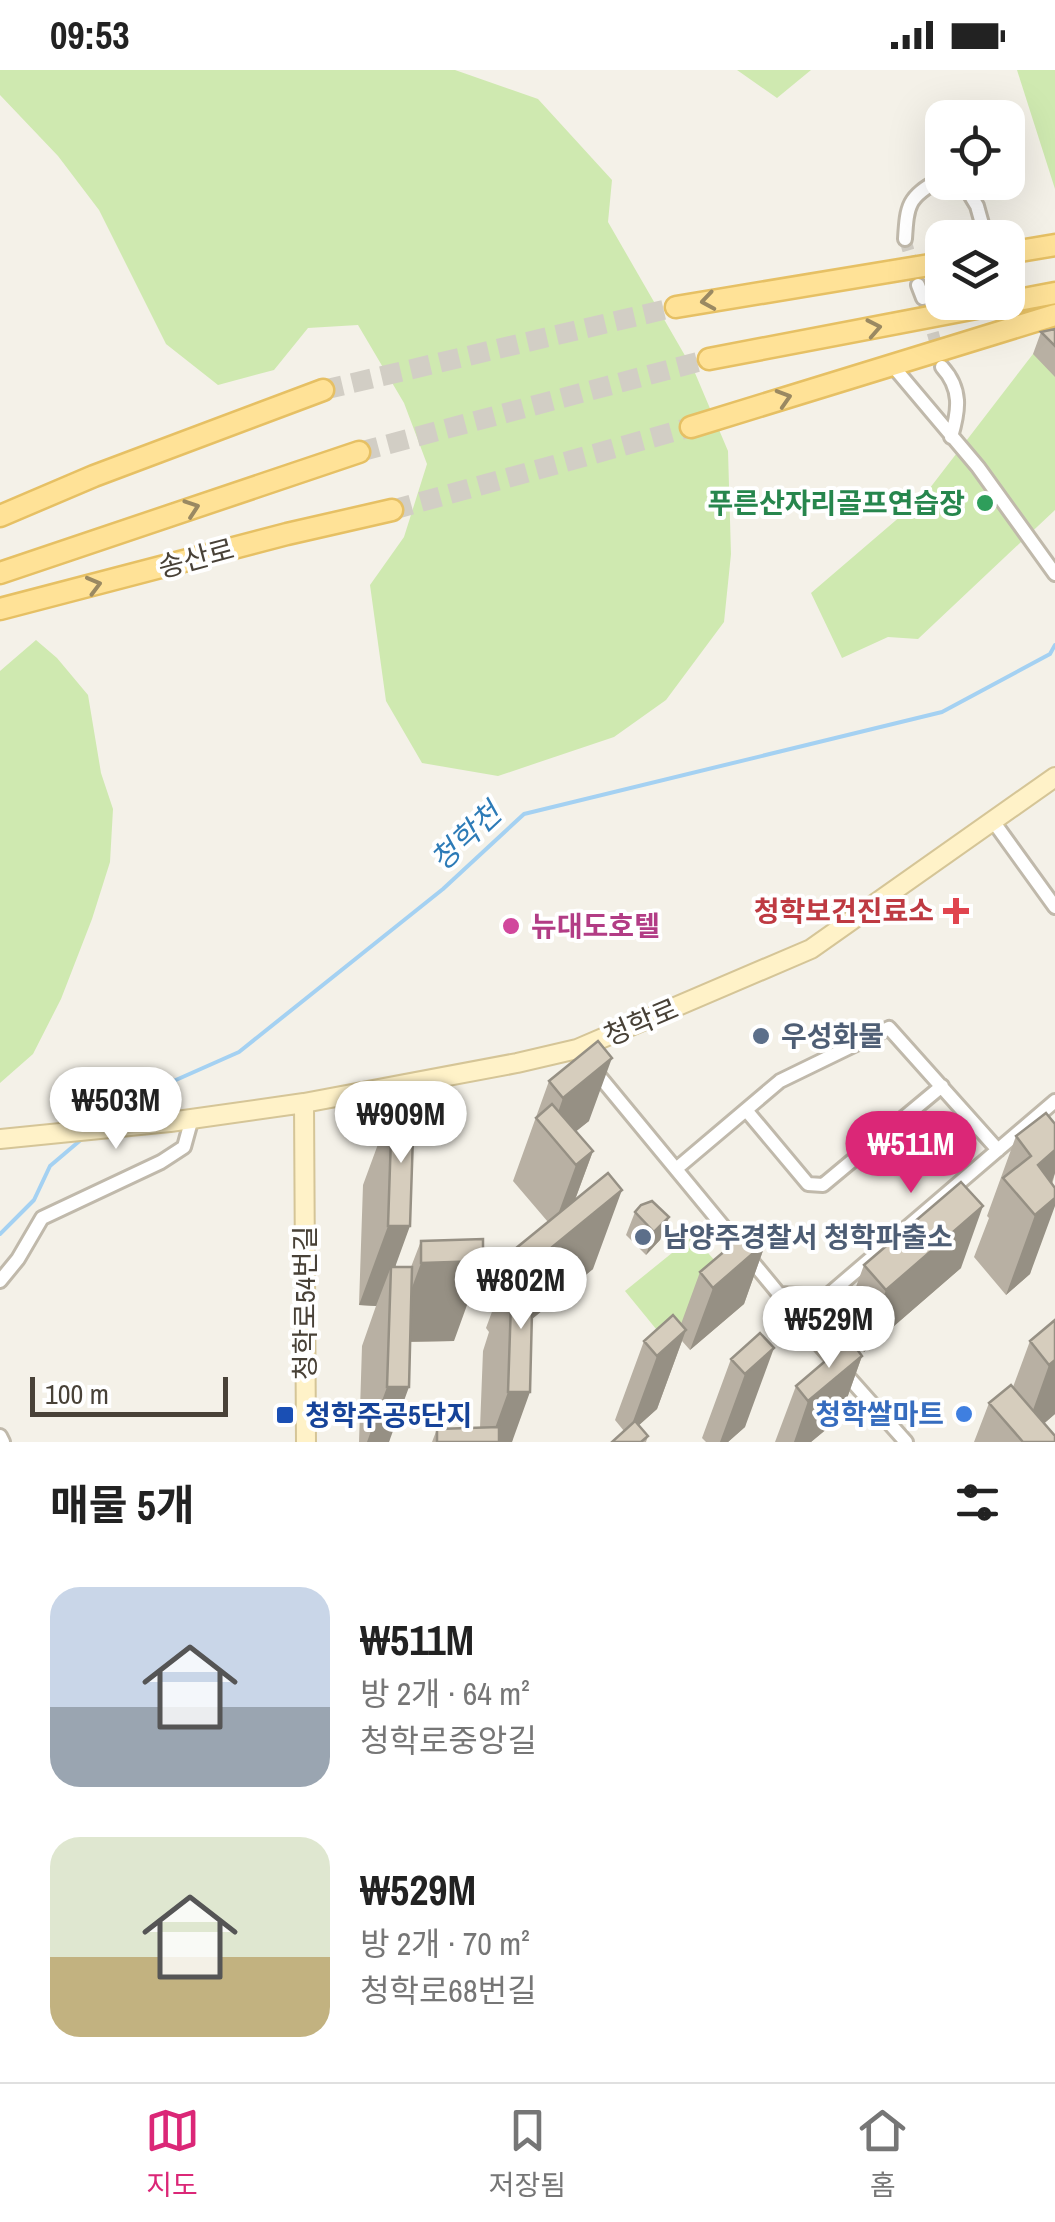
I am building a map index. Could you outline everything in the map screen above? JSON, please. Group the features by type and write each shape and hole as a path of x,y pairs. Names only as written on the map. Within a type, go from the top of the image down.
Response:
{"main road":[{"path":"1025,250 1055,245"},
{"path":"676,306 925,266"},
{"path":"709,359 1055,294"},
{"path":"691,427 1055,315"},
{"path":"0,516 94,476 323,390"},
{"name":"송산로","path":"0,573 359,452"},
{"name":"송산로","path":"0,609 392,510"}],"street":[{"path":"905,239 907,208 925,188"},
{"path":"892,365 978,467 1055,574"},
{"path":"942,368 951,377 960,410 951,437"},
{"name":"청학로","path":"0,1139 170,1122 304,1103 517,1064 577,1049 811,949 1055,777"},
{"path":"993,822 1055,907"},
{"path":"676,1169 780,1081 890,1028 998,1150"},
{"path":"577,1049 803,1326 906,1442"},
{"path":"746,1110 808,1184 824,1184 942,1086"},
{"path":"803,1326 827,1296 1055,1101"},
{"name":"청학로54번길","path":"304,1103 306,1442"},
{"path":"0,1281 42,1218 161,1162 184,1147 192,1118"},
{"path":"779,1294 827,1296"}],"green space":[{"path":"0,70 455,70 538,99 612,180 608,222 695,373 728,451 731,554 724,622 666,700 614,737 498,776 422,763 386,701 370,585 404,537 427,464 404,403 358,325 308,328 274,370 218,385 166,344 99,210 58,156 0,95"},
{"path":"737,70 811,70 777,98"},
{"path":"1017,70 1055,70 1055,189"},
{"name":"푸른산자리골프연습장","path":"1055,350 1055,510 918,639 888,637 842,658 811,593 923,497 1033,354"},
{"path":"36,640 88,695 101,773 113,809 110,862 61,999 33,1054 0,1083 0,671"},
{"path":"693,1236 732,1280 665,1340 625,1291"}],"building":[{"path":"1055,329 1055,346 1041,332"},
{"path":"598,1041 612,1058 563,1098 549,1081"},
{"path":"552,1104 593,1151 576,1165 536,1118"},
{"path":"392,1106 414,1106 410,1226 388,1226"},
{"path":"1046,1113 1055,1124 1055,1150 1038,1165 1055,1188 1055,1198 1035,1215 1003,1178 1031,1156 1016,1136"},
{"path":"608,1173 622,1190 529,1266 515,1249"},
{"path":"961,1182 983,1206 886,1290 864,1265"},
{"path":"652,1201 669,1217 654,1232 635,1212"},
{"path":"753,1227 766,1242 713,1288 700,1272"},
{"path":"483,1239 483,1261 421,1263 421,1241"},
{"path":"391,1267 412,1267 409,1387 387,1387"},
{"path":"512,1272 533,1272 530,1392 508,1392"},
{"path":"673,1315 686,1330 657,1356 644,1341"},
{"path":"1055,1320 1055,1360 1049,1365 1030,1341"},
{"path":"760,1333 774,1348 745,1374 731,1359"},
{"path":"850,1340 862,1356 808,1401 796,1386"},
{"path":"1011,1385 1055,1436 1055,1442 1023,1442 989,1403"},
{"path":"635,1421 648,1436 641,1442 612,1442"},
{"path":"499,1427 499,1442 437,1442 437,1429"}],"waterway":[{"name":"청학천","path":"101,1122 124,1103 239,1052 443,889 524,814 942,712 1050,654 1055,645"},
{"name":"청학천","path":"0,1234 34,1200 50,1166 83,1138"}],"tunnel":[{"path":"905,239 915,273"},
{"path":"923,298 939,355"},
{"path":"323,390 676,307"},
{"path":"359,452 709,359"},
{"path":"392,510 691,427"}],"place":[{"name":"푸른산자리골프연습장","path":"985,503"},
{"name":"청학보건진료소","path":"956,911"},
{"name":"뉴대도호텔","path":"511,926"},
{"name":"우성화물","path":"761,1036"},
{"name":"남양주경찰서 청학파출소","path":"643,1237"},
{"name":"청학쌀마트","path":"964,1414"},
{"name":"청학주공5단지","path":"285,1415"}]}
